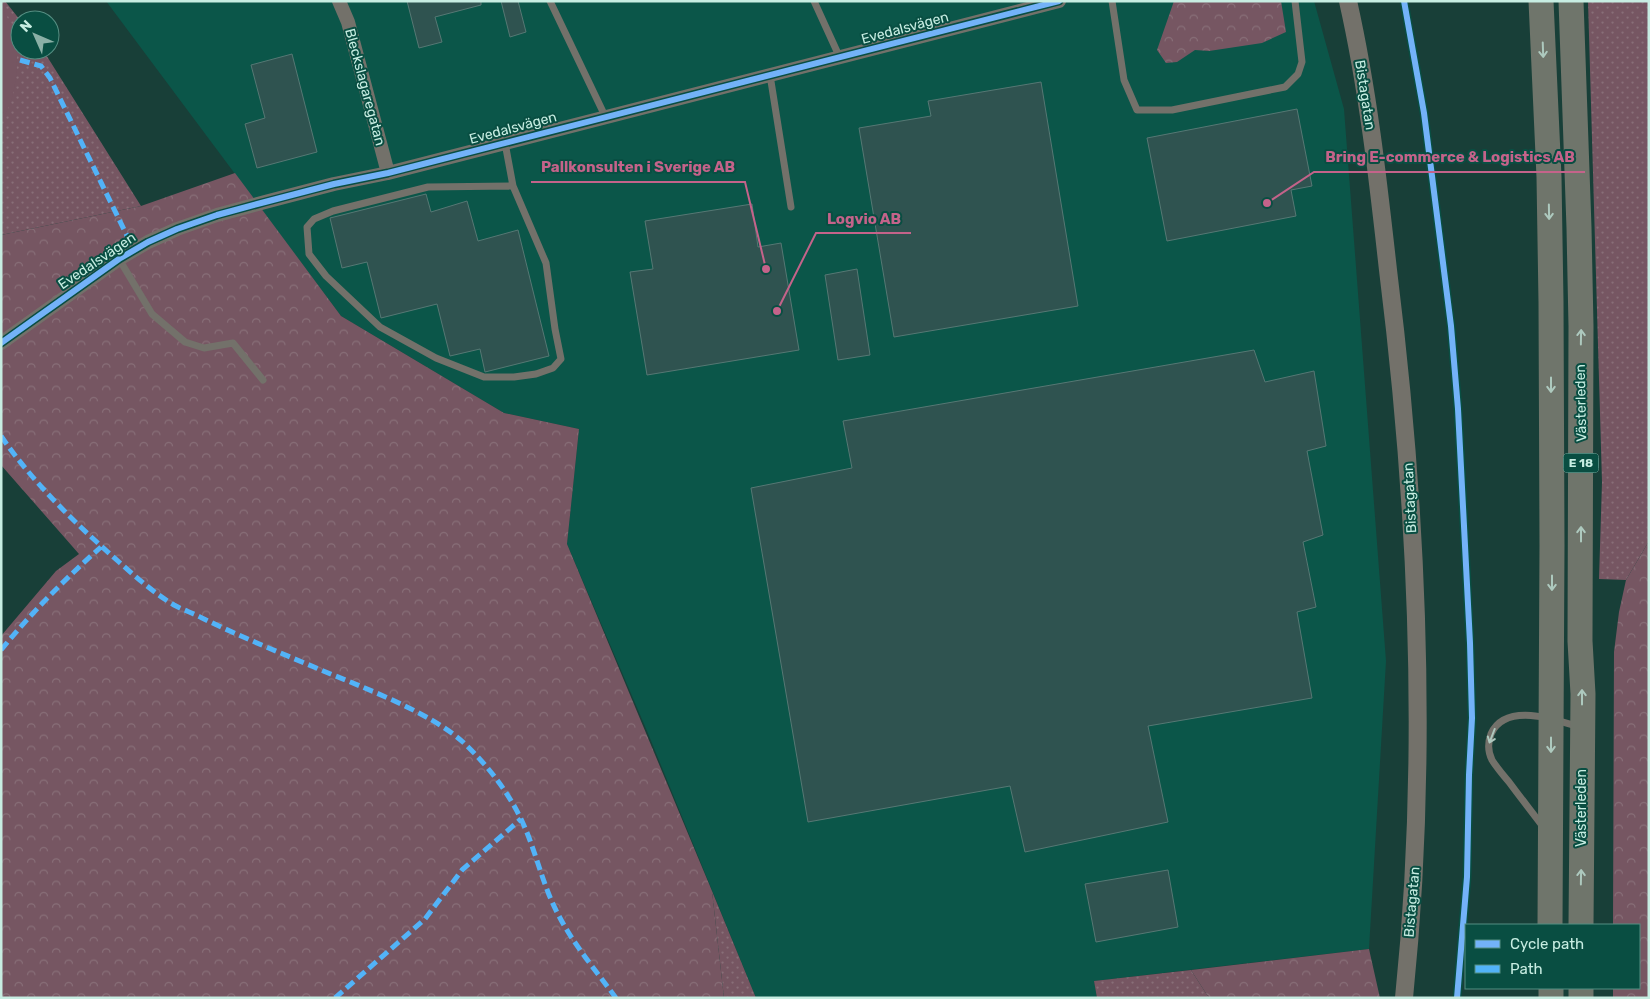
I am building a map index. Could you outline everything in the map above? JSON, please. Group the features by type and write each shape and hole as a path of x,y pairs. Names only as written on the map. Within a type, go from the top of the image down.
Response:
{"highway":[{"name":"E 18","path":"1541,1 1551,292 1552,718 1550,924"},
{"name":"Västerleden","path":"1571,1 1581,306 1581,924"}],"street":[{"name":"Bleckslagaregatan","path":"339,1 348,22 388,173"},
{"name":"Evedalsvägen","path":"1,343 119,259 148,242 177,229 218,215 1059,1"},
{"name":"Bistagatan","path":"1348,1 1366,95 1380,196 1401,378 1410,497 1417,694 1417,776 1414,876 1404,998"}],"lane":[{"path":"550,1 605,116"},
{"path":"814,1 840,58"},
{"path":"1112,1 1124,80 1136,110 1172,110 1285,87 1298,74 1302,62 1295,1"},
{"path":"770,75 791,207"},
{"path":"505,143 513,186 546,263 554,329 560,359 553,368 536,374 514,377 484,377 436,358 380,327 326,276 309,254 307,227 314,219 333,211 428,187 513,186"},
{"path":"119,259 152,314 185,342 204,348 233,343 263,380"},
{"path":"1551,837 1492,760 1488,746 1490,737 1494,729 1506,718 1518,716 1552,718 1582,728"}],"shaded area":[{"path":"106,1 1314,1 1344,109 1386,661 1369,949 1094,981 1097,998 756,998 647,731 567,544 579,429 504,413 341,316"}],"green space":[{"path":"1,1 5,1 12,10 10,10 10,60 49,60 141,206 1,235"},
{"path":"1174,1 1281,1 1286,32 1262,43 1209,51 1195,50 1177,62 1166,63 1157,50"},
{"path":"1588,1 1648,1 1649,541 1626,580 1599,579 1602,482"},
{"path":"1,6 10,24 10,60 17,60 17,72 10,104 1,120"},
{"path":"235,173 341,316 504,413 579,429 567,544 712,891 724,998 1,998 1,636 56,571 79,554 1,465 1,235 141,206"},
{"path":"1649,541 1649,998 1613,998 1613,989 1640,989 1640,924 1613,924 1614,652 1619,612 1626,580"},
{"path":"712,891 756,998 724,998"},
{"path":"1369,949 1380,998 1209,998 1191,970"},
{"path":"1191,970 1209,998 1097,998 1094,981"}],"building":[{"path":"407,1 481,1 481,5 435,17 442,42 419,48"},
{"path":"501,1 518,1 526,32 510,37"},
{"path":"292,54 317,152 257,168 245,124 265,118 251,65"},
{"path":"1041,82 1078,306 894,337 859,128 931,116 928,101"},
{"path":"1297,109 1312,186 1291,190 1296,216 1167,241 1147,138"},
{"path":"426,194 431,212 467,201 478,241 518,230 549,356 485,372 480,349 450,356 437,304 381,318 367,262 342,268 330,218"},
{"path":"752,204 758,247 781,243 799,350 647,375 630,272 653,269 645,221"},
{"path":"857,269 870,355 838,360 825,275"},
{"path":"1254,350 1265,382 1314,371 1326,446 1307,451 1323,535 1303,542 1316,607 1297,612 1312,698 1148,726 1168,822 1025,852 1010,786 808,822 751,488 852,468 843,421"},
{"path":"1168,870 1178,927 1096,942 1085,884"}],"marked path":[{"path":"20,60 41,66 50,78 134,250"},
{"path":"1,436 27,471 71,518 132,574 177,607 415,711 450,732 464,743 481,760 509,798 521,819 559,916 579,948 616,998"},
{"path":"1,650 49,596 101,547"},
{"path":"335,998 425,919 462,870 521,819"}],"cycle path":[{"path":"1,343 119,259 148,242 177,229 217,215 1059,1"},
{"path":"1404,1 1424,113 1451,326 1458,409 1472,718 1467,877 1457,998"}],"place":[{"name":"Bring E-commerce & Logistics AB","path":"1267,203"},
{"name":"Pallkonsulten i Sverige AB","path":"766,269"},
{"name":"Logvio AB","path":"777,311"}]}
